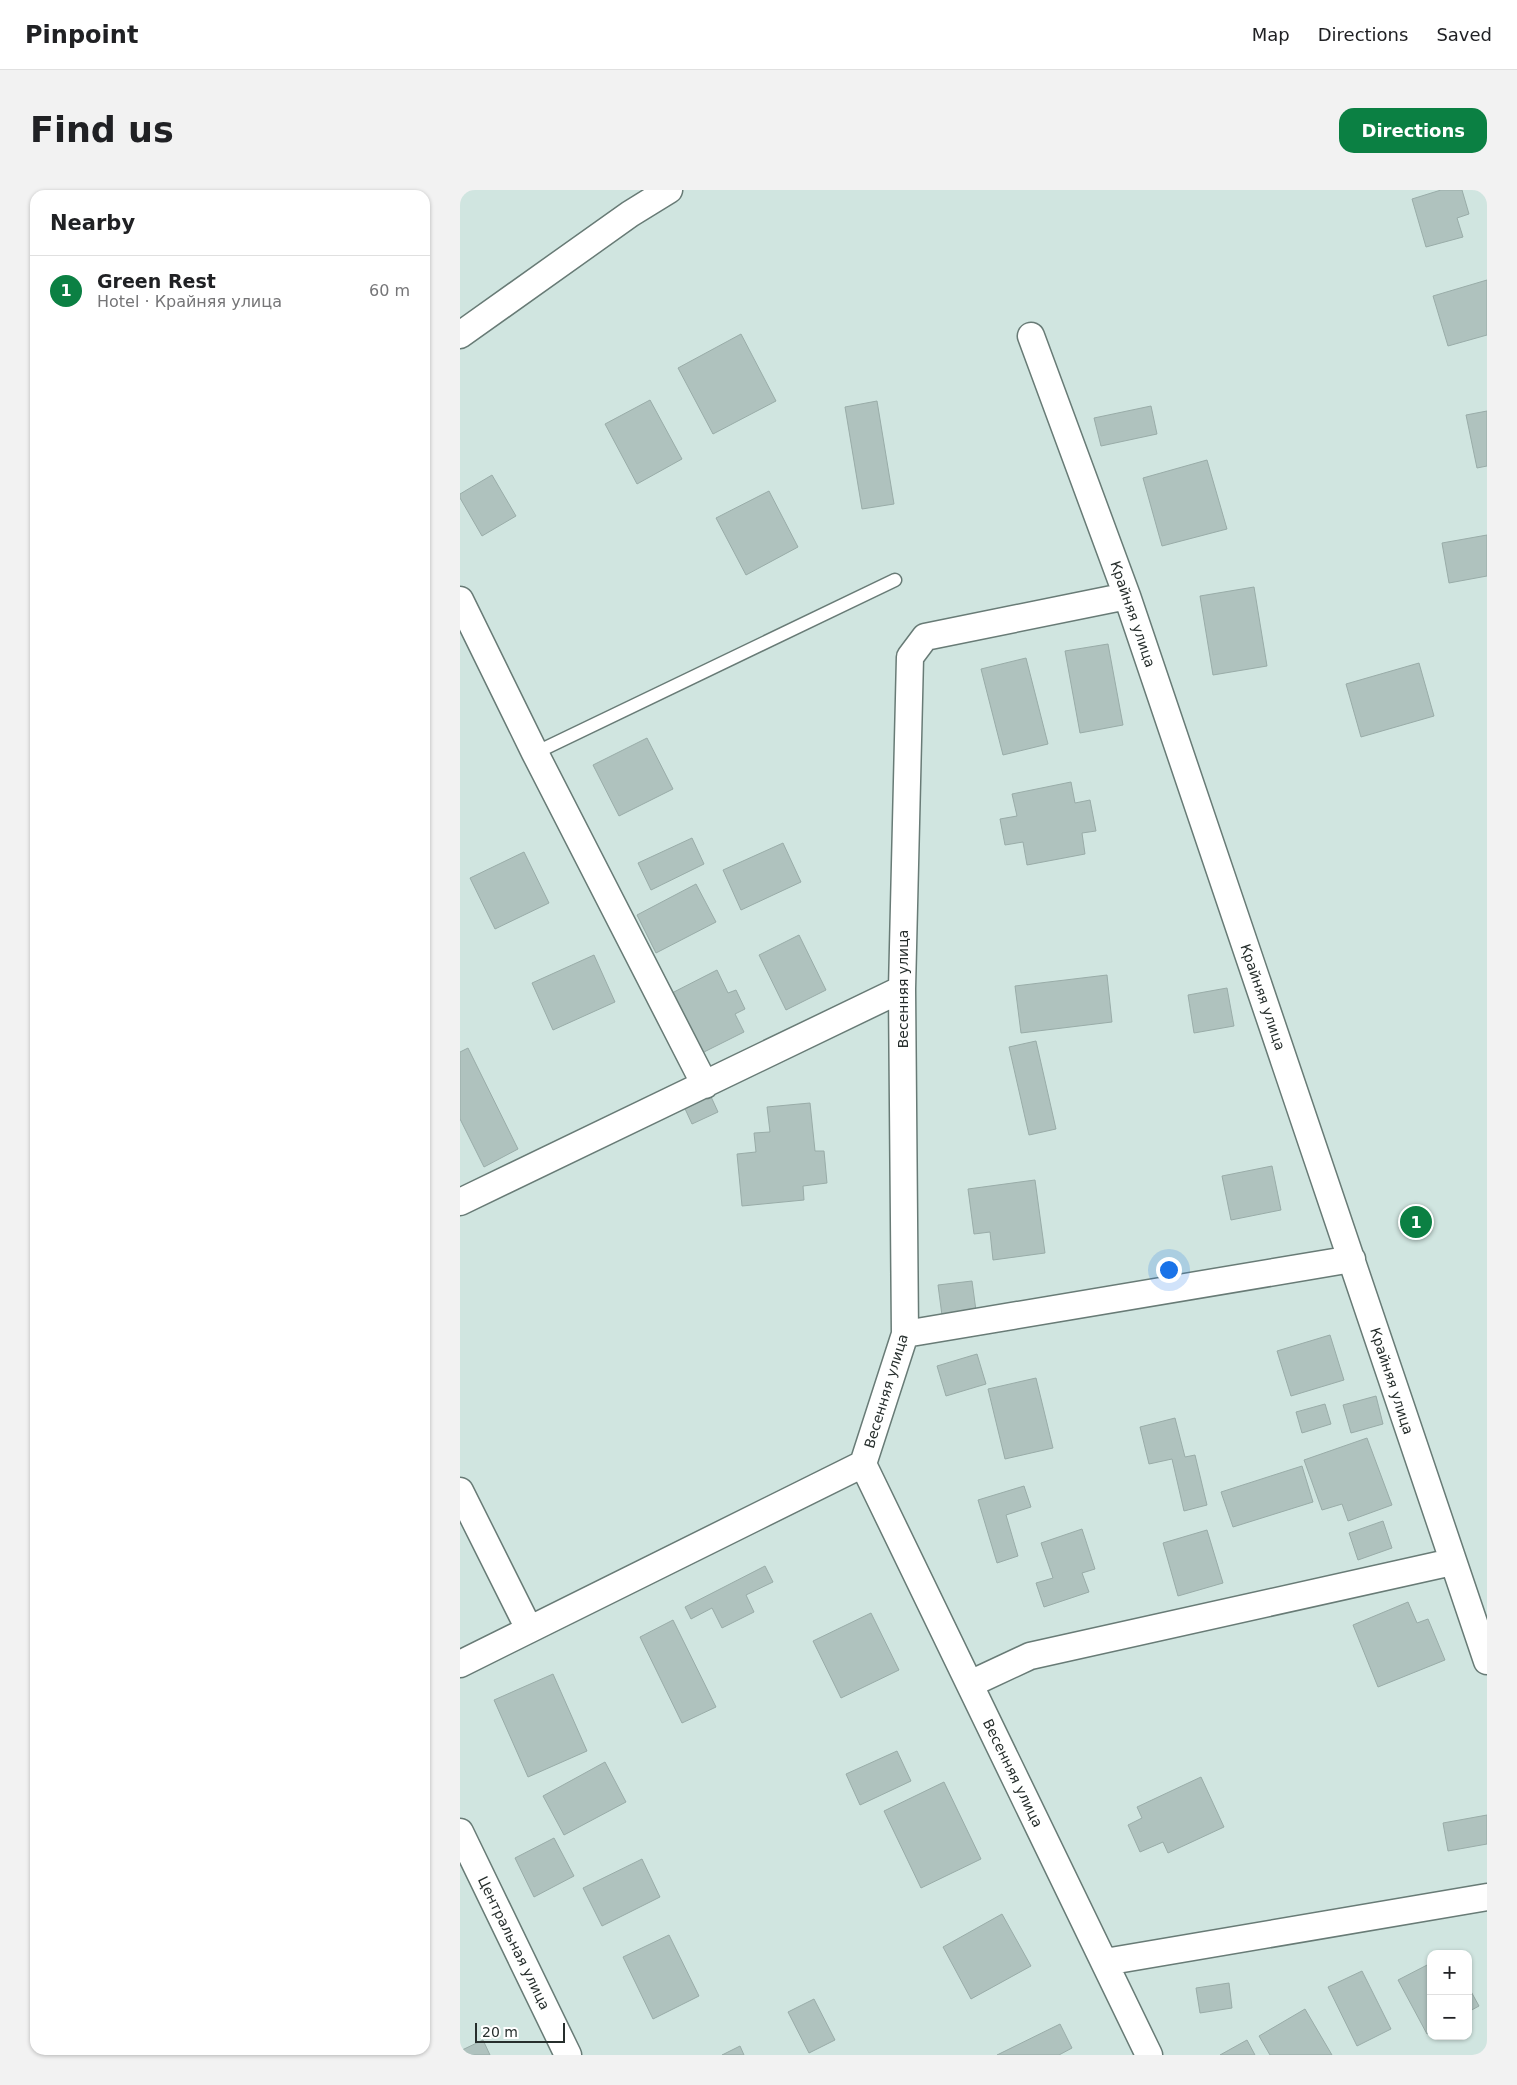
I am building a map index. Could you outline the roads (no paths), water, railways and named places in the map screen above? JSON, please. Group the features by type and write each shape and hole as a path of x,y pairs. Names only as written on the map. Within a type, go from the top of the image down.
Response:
{"street":[{"path":"460,335 630,214 669,190"},
{"name":"Крайняя улица","path":"1031,336 1127,596 1487,1661"},
{"name":"Весенняя улица","path":"1127,596 925,637 910,657 902,989 906,1334 863,1464 1148,2055"},
{"path":"460,600 535,753 705,1085"},
{"path":"460,1202 902,989"},
{"path":"906,1334 1352,1260"},
{"path":"460,1664 863,1464"},
{"path":"460,1491 529,1629"},
{"path":"970,1684 1030,1656 1452,1562"},
{"name":"Центральная улица","path":"460,1832 568,2055"},
{"path":"1104,1962 1487,1897"}],"lane":[{"path":"535,753 895,580"}],"place":[{"name":"Green Rest","path":"1416,1222"}]}
